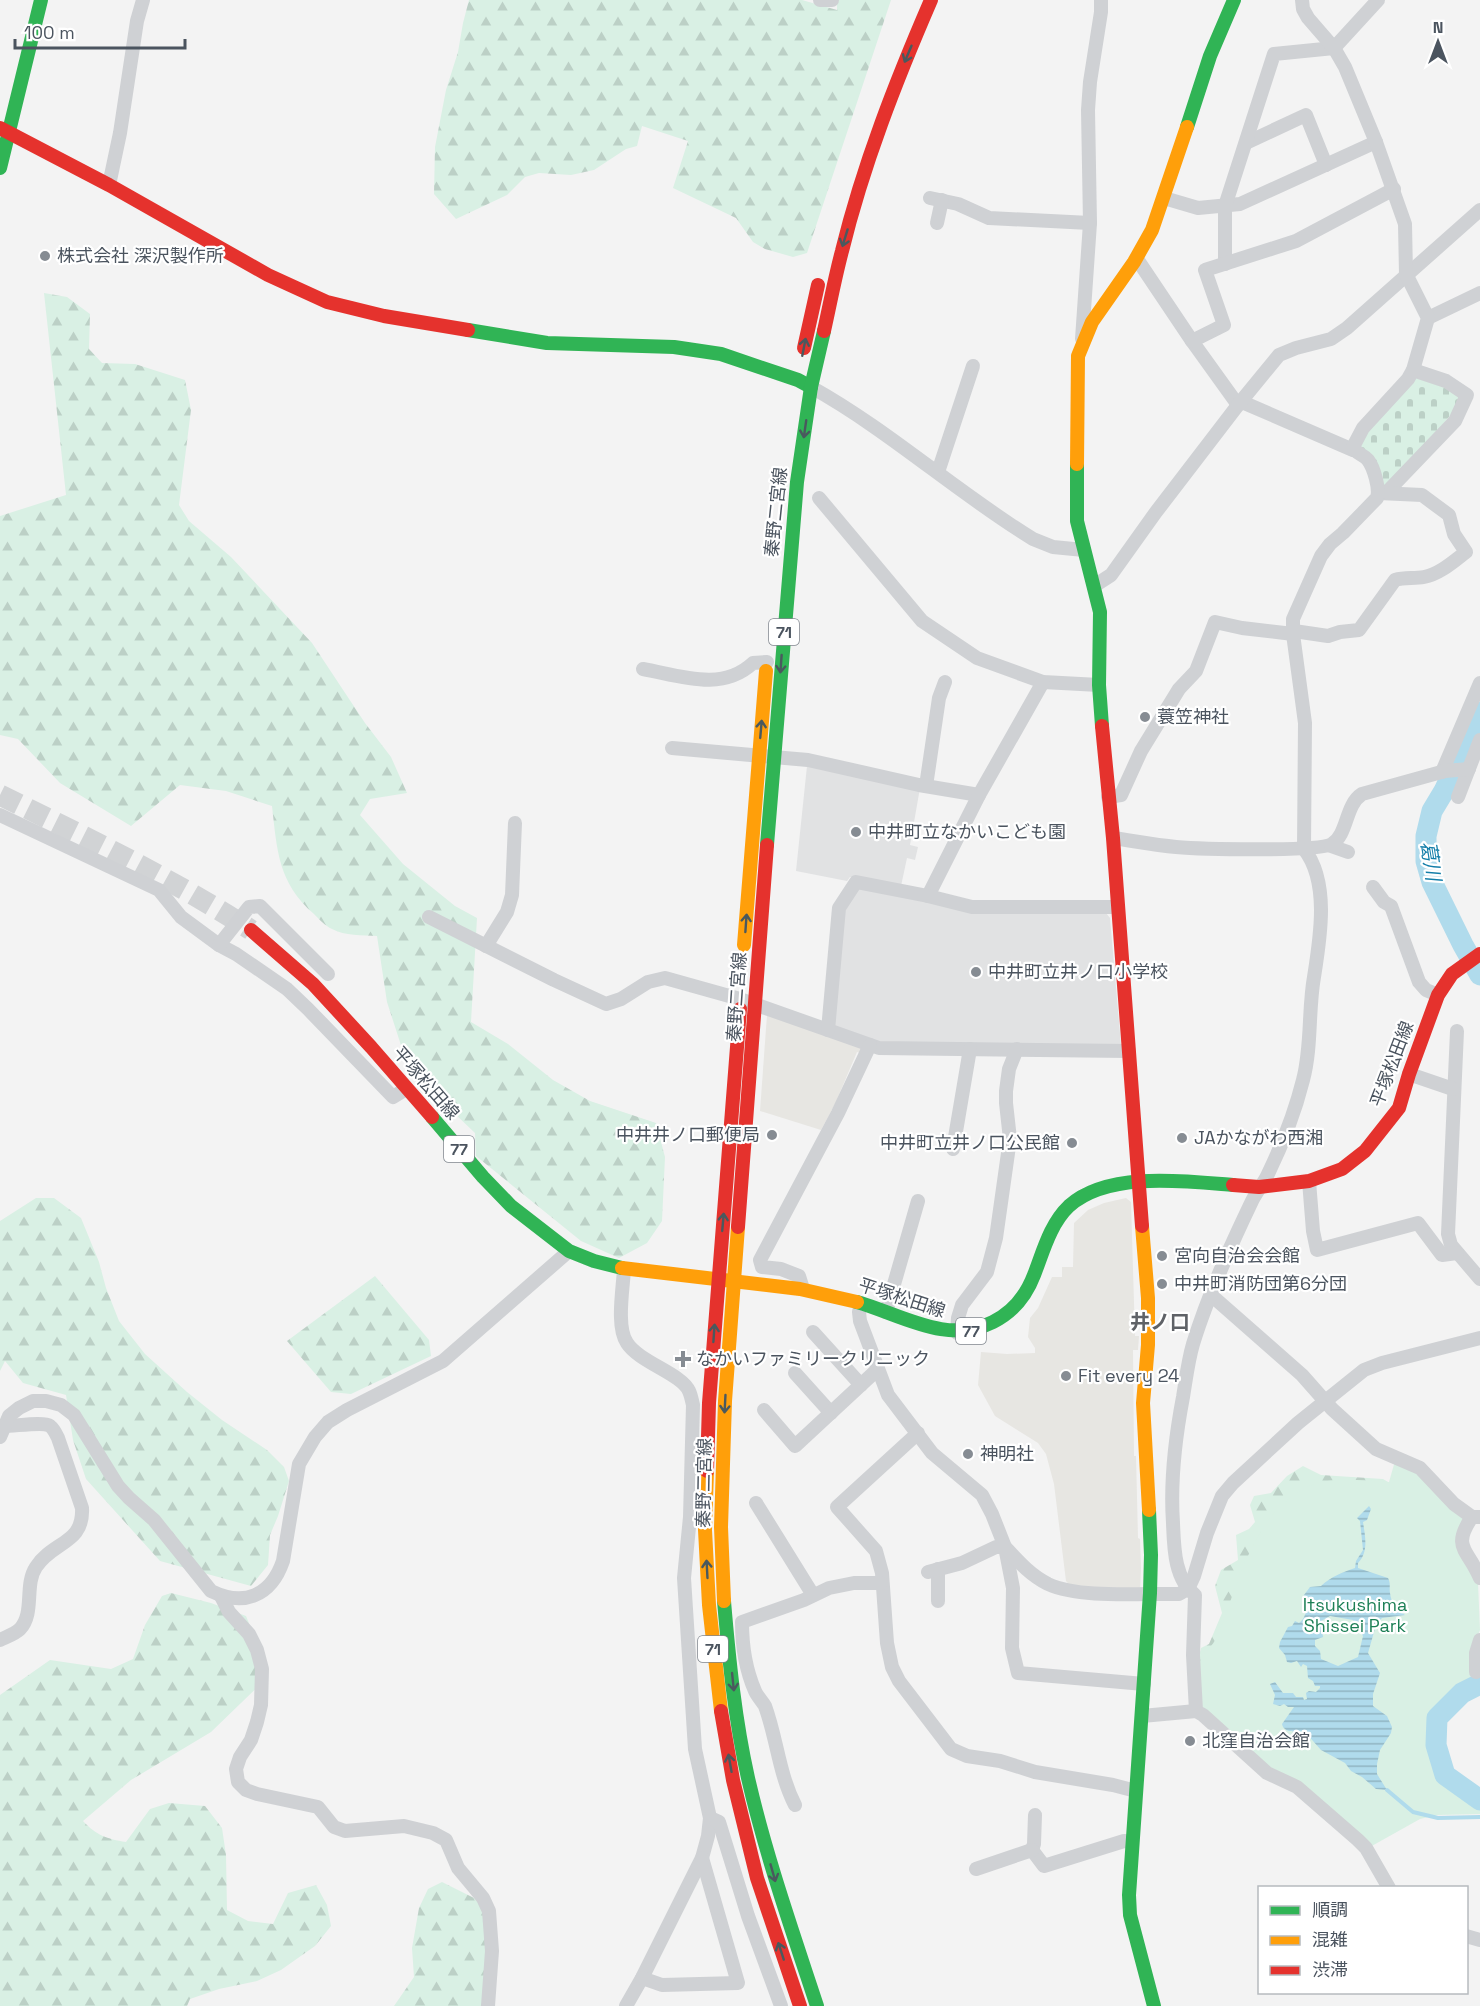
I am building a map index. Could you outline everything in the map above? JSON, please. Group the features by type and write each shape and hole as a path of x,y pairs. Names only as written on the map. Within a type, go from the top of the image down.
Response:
{"main road":[{"path":"0,168 4,130 41,0"},
{"name":"秦野二宮線","path":"817,2006 773,1875 748,1776 732,1679 724,1602 720,1527 725,1401 793,515 811,387 842,249 872,151 900,72 931,0"},
{"path":"1154,2006 1130,1915 1129,1895 1150,1593 1151,1555 1143,1403 1148,1344 1148,1298 1113,838 1102,734 1099,685 1100,612 1077,521 1078,356 1081,342 1090,323 1137,259 1151,232 1209,57 1234,0"},
{"path":"4,130 109,185 268,275 327,302 384,316 547,343 674,347 721,354 799,374 811,387"},
{"path":"799,374 822,268"},
{"name":"秦野二宮線","path":"743,964 768,656"},
{"name":"平塚松田線","path":"251,930 313,984 511,1206 569,1251 624,1269 825,1292 936,1330 957,1333 998,1322 1018,1306 1031,1286 1049,1234 1058,1218 1070,1205 1095,1191 1140,1180 1259,1187 1309,1181 1342,1170 1365,1152 1399,1108 1438,995 1452,974 1480,954"},
{"name":"秦野二宮線","path":"741,993 709,1403 705,1530 709,1605 720,1706 733,1780 757,1878 800,2006"}],"street":[{"path":"109,185 120,133 137,21 143,0"},
{"path":"820,0 832,0"},
{"path":"1081,342 1090,223 1088,110 1101,0"},
{"path":"1302,0 1303,9 1308,18 1334,48 1345,67 1376,142 1405,224 1406,274 1428,318 1413,370 1408,379 1364,429 1354,444 1353,450"},
{"path":"1225,264 1225,206 1274,54 1334,48 1378,0"},
{"path":"1246,143 1306,115 1326,165"},
{"path":"1164,198 1198,208 1240,204 1376,142"},
{"path":"1192,341 1224,325 1205,270 1296,241 1394,189"},
{"path":"937,223 936,199 958,204 989,218 1090,223"},
{"path":"1094,586 1111,575 1156,512 1279,355 1331,339 1347,328 1480,210"},
{"path":"1137,259 1192,341 1240,403 1353,450 1367,459 1383,493"},
{"path":"1428,318 1480,293"},
{"path":"938,472 973,366"},
{"path":"1196,1711 1193,1655 1195,1595 1188,1589 1174,1553 1172,1509 1174,1447 1193,1345 1210,1295 1236,1235 1259,1187 1267,1176 1303,1081 1310,1046 1313,984 1320,939 1319,889 1311,858 1304,849 1305,723 1293,620 1321,556 1329,544 1374,503 1455,421 1467,395 1446,381 1413,370"},
{"path":"811,387 837,401 1033,539 1053,547 1083,550"},
{"path":"1108,797 1121,795 1147,742 1179,689 1196,671 1215,622 1242,628 1328,636 1359,630 1395,580 1403,577 1424,577 1437,573 1467,552 1454,534 1449,515 1422,495 1383,493"},
{"path":"819,498 922,621 977,658 1043,682 1099,685"},
{"path":"643,669 710,681 743,672 753,663 768,656"},
{"path":"926,786 939,698 945,682"},
{"path":"928,896 979,795 1043,682"},
{"path":"1444,771 1480,683"},
{"path":"1458,797 1480,740"},
{"path":"672,748 808,760 926,786 979,795"},
{"path":"1331,846 1338,839 1354,800 1362,794 1444,771 1467,769"},
{"path":"0,815 159,890 181,917 286,989 393,1097 406,1089"},
{"path":"486,946 507,912 512,895 515,823"},
{"path":"1113,838 1178,847 1304,849 1331,846 1348,852"},
{"path":"828,1030 839,908 856,882 928,896 972,908 1118,907"},
{"path":"1373,887 1384,902 1391,906 1419,982 1426,990 1438,995"},
{"path":"219,945 249,907 260,906 328,974"},
{"path":"429,917 606,1004 621,999 648,981 665,978 741,993 754,1005 879,1048 1129,1051"},
{"path":"1457,1031 1448,1234 1451,1245 1480,1279"},
{"path":"803,1289 799,1276 782,1269 762,1267 759,1260 838,1113 870,1045"},
{"path":"953,1149 970,1049"},
{"path":"957,1333 962,1305 987,1272 996,1238 1010,1139 1005,1103 1006,1091 1009,1069 1017,1049"},
{"path":"1409,1074 1453,1089"},
{"path":"1309,1181 1317,1250 1418,1223 1437,1259 1457,1253"},
{"path":"886,1312 918,1201"},
{"path":"1,1430 9,1416 33,1401 46,1401 61,1405 74,1415 118,1486 154,1520 211,1591 221,1596 237,1599 252,1597 266,1589 278,1576 283,1561 299,1464 315,1437 328,1422 443,1361 569,1251"},
{"path":"624,1269 621,1326 627,1343 642,1357 689,1389 693,1405 690,1518 684,1578 695,1749 710,1818 702,1858 626,2006"},
{"path":"1210,1295 1302,1376 1332,1409 1376,1449 1420,1468 1454,1504 1476,1517 1462,1535 1461,1544 1480,1578"},
{"path":"861,1303 860,1321 888,1395 932,1453 982,1495 1005,1547 1013,1588 1012,1648 1018,1673 1144,1684"},
{"path":"813,1332 861,1385"},
{"path":"938,1601 933,1571 962,1563 996,1547 1005,1547 1030,1573 1060,1588 1097,1593 1179,1594 1188,1589 1194,1576 1206,1533 1222,1496 1298,1423 1364,1370 1382,1362 1480,1340"},
{"path":"764,1410 795,1446 878,1369"},
{"path":"795,1373 831,1413"},
{"path":"0,1640 20,1629 25,1621 29,1589 36,1567 46,1554 77,1531 82,1518 82,1508 58,1438 52,1427 46,1424 1,1430"},
{"path":"918,1433 837,1507 876,1551 882,1573 887,1643 892,1667 899,1681 951,1749 967,1756 1000,1761 1035,1772 1136,1791"},
{"path":"756,1503 813,1595"},
{"path":"795,1805 787,1790 764,1704 755,1692 745,1664 742,1622 829,1588 854,1583 881,1582"},
{"path":"221,1596 229,1612 249,1634 257,1650 262,1669 261,1705 251,1740 240,1757 236,1769 238,1782 246,1790 257,1794 318,1807 334,1827 345,1831 404,1826 433,1833 446,1840 458,1868 483,1898 489,1911 492,1951 489,2006"},
{"path":"1476,1672 1476,1653 1480,1640"},
{"path":"1142,1716 1196,1711 1216,1726 1267,1773 1302,1791 1358,1840 1366,1848 1388,1886"},
{"path":"1032,1850 1035,1815"},
{"path":"710,1818 719,1822 748,1916 781,2006"},
{"path":"1032,1850 1044,1866 1124,1841 1132,1842"},
{"path":"976,1869 1032,1850"},
{"path":"642,1978 662,1985 738,1983 702,1858"}],"shaded area":[{"name":"中井町立なかいこども園","path":"807,766 920,788 910,845 918,847 915,860 907,858 901,886 850,877 847,881 796,871"},
{"name":"中井町立井ノ口小学校","path":"858,886 974,912 1106,913 1110,918 1121,1045 883,1044 834,1028 843,911"},
{"path":"767,1015 863,1047 860,1053 857,1052 835,1104 821,1130 760,1111"},
{"path":"1126,1198 1131,1202 1135,1336 1139,1336 1138,1350 1133,1350 1134,1456 1136,1456 1138,1538 1140,1539 1140,1591 1072,1588 1066,1581 1054,1484 1046,1454 1038,1443 995,1416 978,1385 981,1352 1035,1353 1035,1348 1028,1337 1030,1318 1038,1308 1052,1277 1062,1277 1062,1267 1073,1267 1074,1223 1088,1210 1104,1203"}],"green space":[{"path":"469,0 802,0 837,10 837,0 891,0 807,253 793,257 765,249 753,242 736,218 673,188 688,141 642,126 637,146 626,149 594,170 571,175 539,173 525,177 507,195 456,219 434,194 435,147 446,90 458,52"},
{"path":"44,293 67,297 90,314 89,349 102,363 135,364 185,380 191,410 179,505 189,521 231,557 312,643 365,723 391,757 407,793 370,799 360,815 403,864 455,906 477,918 471,1022 508,1044 553,1080 590,1101 656,1123 665,1157 662,1221 647,1243 619,1258 581,1241 476,1156 475,1133 409,1070 387,1002 377,936 348,934 332,929 302,902 286,878 281,865 272,806 226,791 180,785 131,826 60,783 18,739 0,735 0,516 66,495"},
{"path":"1421,376 1460,395 1461,400 1391,484 1385,486 1381,484 1360,449 1369,429 1382,411 1414,379"},
{"path":"36,1198 54,1198 81,1218 119,1321 145,1354 187,1392 222,1420 267,1450 284,1467 289,1481 270,1535 268,1565 251,1586 160,1561 86,1479 73,1440 66,1395 23,1383 5,1361 0,1371 0,1221"},
{"path":"375,1276 429,1340 431,1356 351,1394 331,1392 287,1341"},
{"name":"Itsukushima Shissei Park","path":"1395,1461 1420,1470 1466,1519 1459,1535 1478,1583 1480,1630 1471,1652 1473,1676 1452,1691 1441,1703 1435,1713 1429,1737 1432,1761 1443,1783 1480,1808 1480,1814 1437,1815 1420,1819 1370,1847 1279,1776 1200,1704 1199,1667 1201,1659 1215,1640 1248,1555 1270,1518 1285,1502 1303,1489 1323,1482 1345,1480 1389,1482"},
{"path":"1303,1466 1321,1475 1383,1479 1400,1489 1196,1669 1201,1648 1209,1644 1222,1613 1215,1586 1221,1570 1238,1560 1236,1535 1249,1529 1255,1522 1250,1505 1254,1496 1271,1493 1287,1476"},
{"path":"171,1593 211,1603 246,1616 266,1665 267,1678 211,1732 131,1780 83,1821 102,1836 126,1842 150,1809 169,1803 205,1806 222,1828 226,1855 227,1910 248,1921 273,1924 288,1893 316,1885 327,1905 331,1926 315,1946 281,1970 257,1981 219,1989 190,1999 187,2006 0,2006 0,1695 50,1660 111,1669 133,1659 145,1625 162,1596"},
{"path":"442,1882 492,1907 485,2006 394,2006 414,1977 412,1948 419,1908 428,1889"}],"water":[{"path":"1369,1506 1371,1509 1367,1520 1363,1522 1365,1549 1358,1568 1388,1578 1392,1600 1405,1615 1382,1618 1376,1625 1368,1653 1380,1673 1373,1694 1373,1706 1387,1716 1392,1727 1391,1733 1380,1750 1377,1764 1377,1774 1387,1790 1376,1789 1351,1771 1345,1763 1321,1750 1305,1732 1285,1729 1282,1724 1294,1707 1273,1704 1275,1695 1270,1684 1275,1682 1283,1693 1293,1693 1296,1697 1303,1697 1304,1700 1307,1699 1306,1693 1316,1692 1320,1688 1308,1678 1307,1666 1303,1664 1301,1667 1297,1661 1287,1662 1279,1648 1280,1642 1288,1627 1292,1626 1295,1621 1299,1623 1304,1617 1306,1606 1304,1595 1310,1587 1321,1586 1333,1577 1355,1568 1356,1561 1363,1550 1360,1521 1357,1518","holes":["1330,1616 1353,1620 1363,1636 1358,1657 1338,1666 1321,1659 1320,1651 1315,1646 1315,1640 1323,1637 1321,1621"]}],"waterway":[{"name":"葛川","path":"1480,712 1444,791 1432,811 1426,836 1426,861 1432,882 1480,975"},
{"name":"葛川","path":"1480,1684 1462,1693 1437,1718 1436,1745 1445,1775 1480,1800"},
{"path":"1387,1790 1413,1812 1438,1818 1480,1817"}],"tunnel":[{"path":"0,795 96,842 251,930"}],"traffic: fast":[{"path":"0,168 41,0"},
{"path":"1187,127 1210,56 1234,0"},
{"path":"468,330 547,343 674,347 721,354 798,380 811,387"},
{"path":"767,845 797,482 811,387 824,331"},
{"path":"1077,464 1077,521 1100,612 1099,685 1102,726"},
{"path":"432,1117 511,1206 569,1251 594,1261 622,1268"},
{"path":"857,1302 925,1326 959,1330 976,1328 1000,1318 1018,1303 1031,1283 1057,1221 1069,1206 1085,1195 1104,1187 1148,1181 1233,1185"},
{"path":"1149,1510 1150,1593 1129,1895 1130,1915 1154,2006"},
{"path":"724,1601 733,1690 748,1778 771,1864 817,2006"}],"traffic: slow":[{"path":"1077,464 1078,356 1092,322 1134,262 1152,230 1187,127"},
{"path":"744,945 766,671"},
{"path":"1142,1226 1148,1298 1148,1345 1143,1403 1149,1510"},
{"path":"724,1601 721,1527 725,1401 738,1227"},
{"path":"622,1268 800,1289 857,1302"},
{"path":"707,1471 705,1530 709,1605 721,1711"}],"traffic: jam":[{"path":"824,331 839,261 870,155 905,61 931,0"},
{"path":"0,128 109,185 268,275 327,302 384,316 468,330"},
{"path":"804,348 818,285"},
{"path":"1102,726 1113,838 1142,1226"},
{"path":"738,1227 767,845"},
{"path":"251,930 313,984 432,1117"},
{"path":"1233,1185 1259,1187 1309,1181 1342,1169 1365,1151 1399,1108 1438,995 1452,974 1480,954"},
{"path":"707,1471 709,1403 740,1009"},
{"path":"721,1711 733,1780 757,1878 800,2006"}],"place":[{"name":"株式会社 深沢製作所","path":"45,256"},
{"name":"蓑笠神社","path":"1145,717"},
{"name":"中井町立なかいこども園","path":"856,832"},
{"name":"中井町立井ノ口小学校","path":"976,972"},
{"name":"中井井ノ口郵便局","path":"772,1135"},
{"name":"JAかながわ西湘","path":"1182,1138"},
{"name":"中井町立井ノ口公民館","path":"1072,1143"},
{"name":"宮向自治会会館","path":"1162,1256"},
{"name":"中井町消防団第6分団","path":"1162,1284"},
{"name":"なかいファミリークリニック","path":"683,1359"},
{"name":"Fit every 24","path":"1066,1376"},
{"name":"神明社","path":"968,1454"},
{"name":"北窪自治会館","path":"1190,1741"}],"district":[{"name":"井ノ口","path":"1160,1322"}]}
